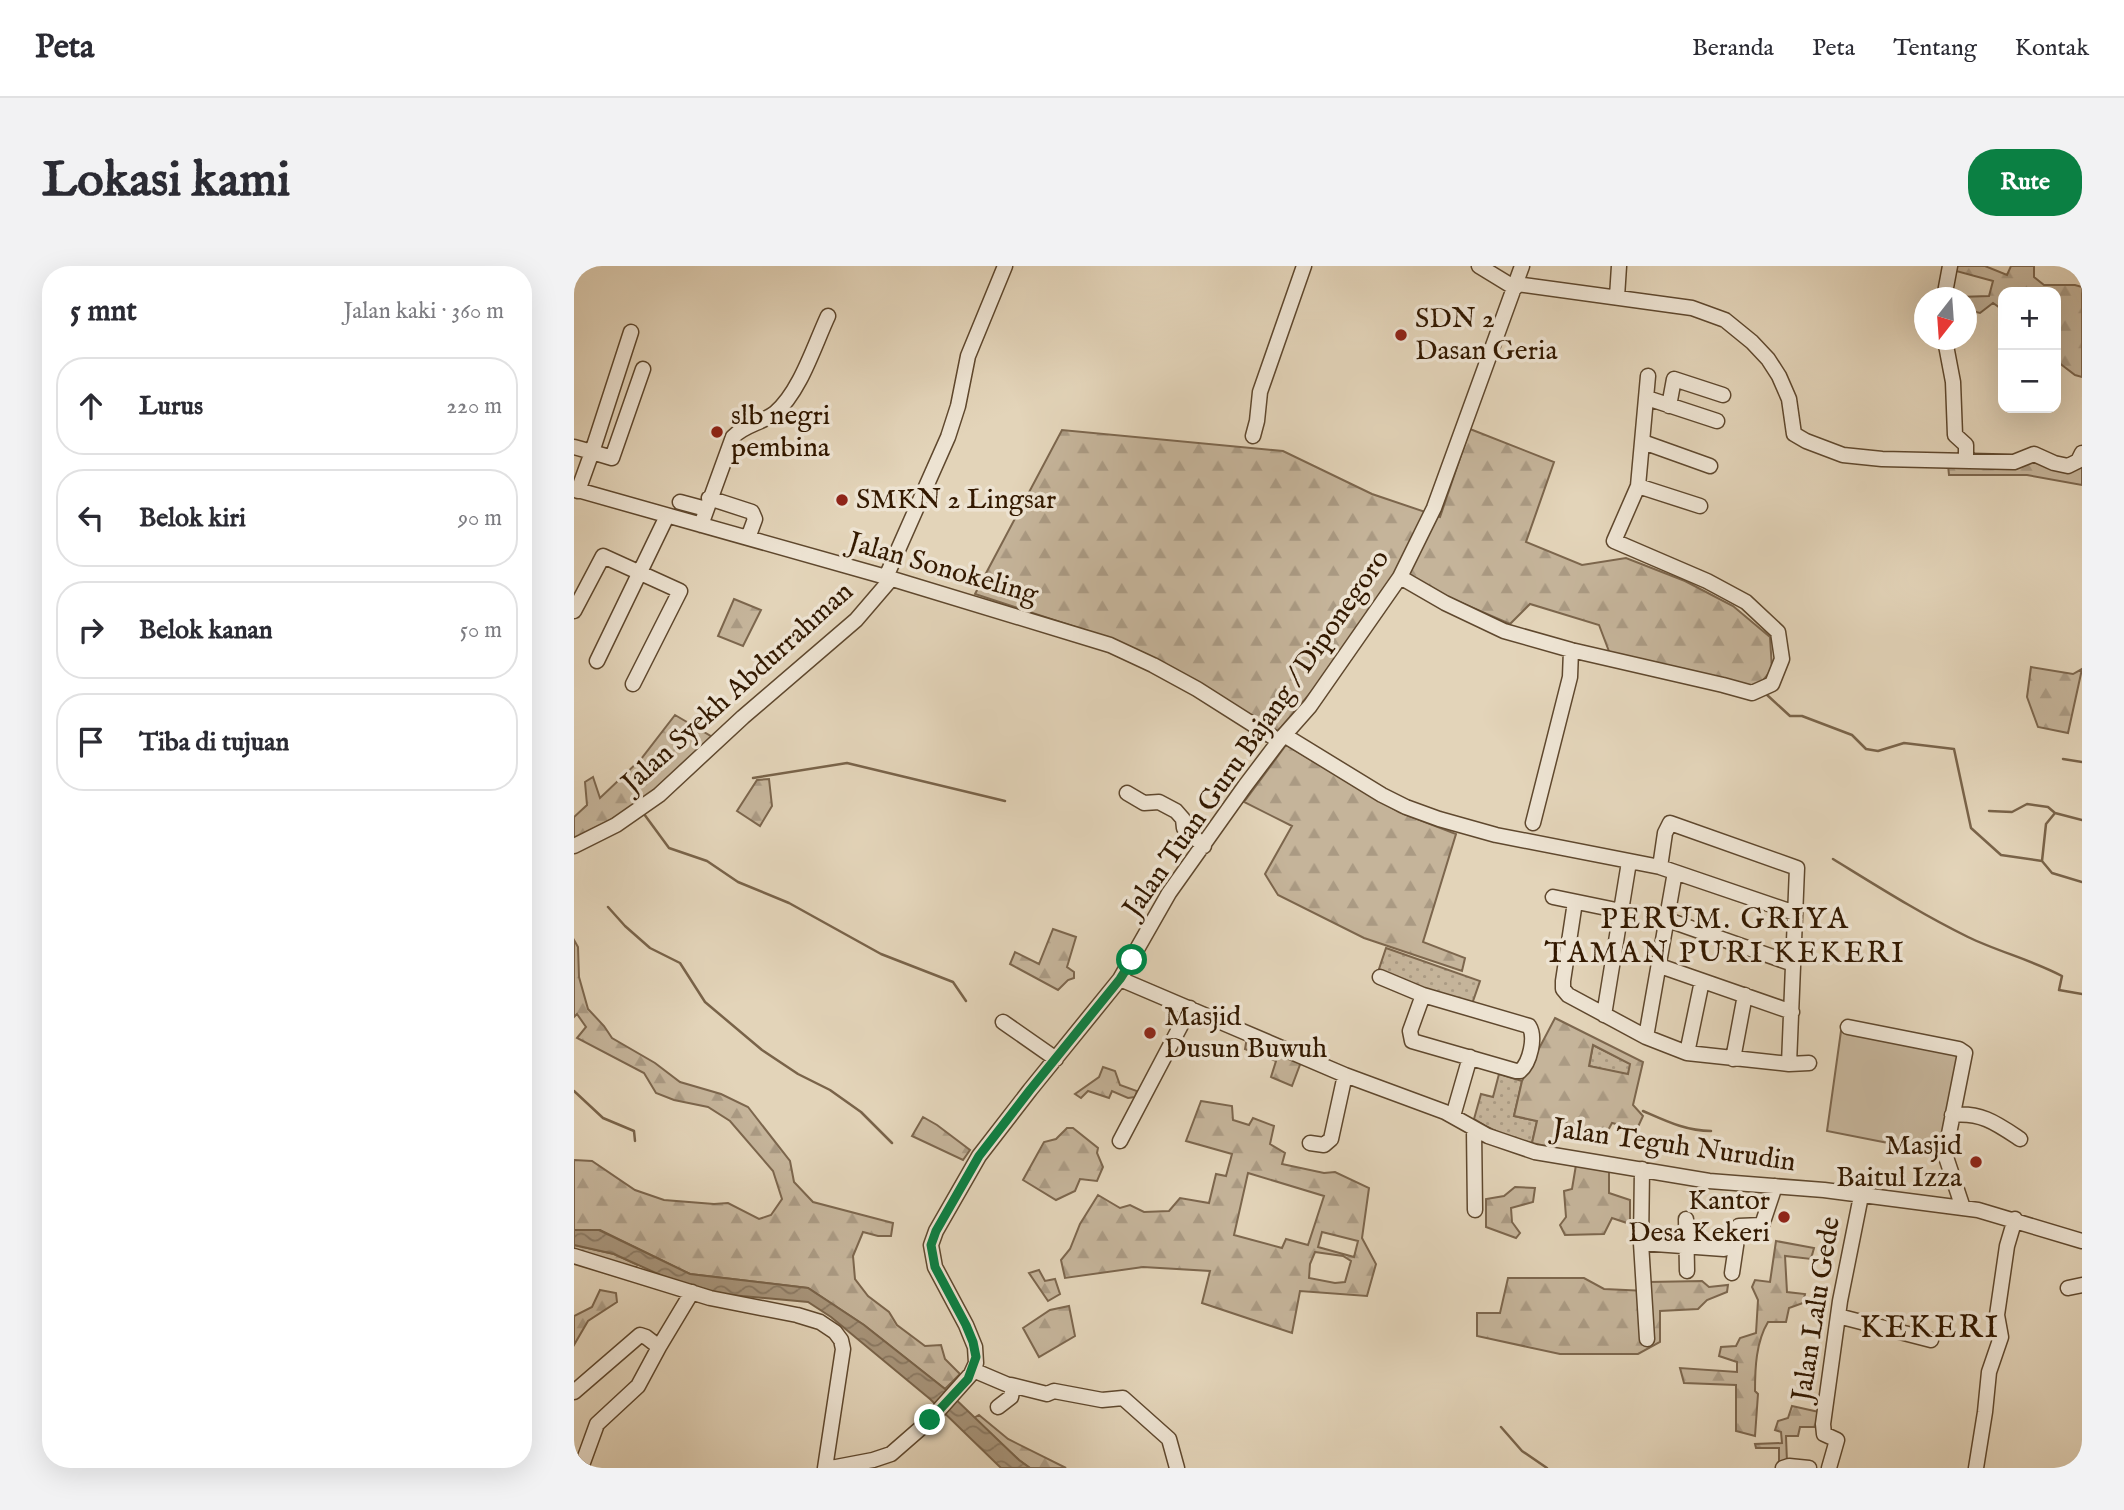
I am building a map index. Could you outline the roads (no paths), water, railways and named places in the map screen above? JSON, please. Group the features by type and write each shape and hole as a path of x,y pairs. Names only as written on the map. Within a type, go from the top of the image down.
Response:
{"street":[{"name":"Jalan Syekh Abdurrahman","path":"574,846 616,825 659,795 743,717 856,620 890,578 948,437 958,406 968,356 1004,266"},
{"path":"1252,436 1258,421 1260,392 1304,266"},
{"path":"1479,266 1516,286 1617,297 1692,308 1713,314 1738,330 1768,359 1789,398 1792,431 1806,442 1843,455 1914,461 2014,462 2034,454 2068,466 2078,461 2082,453"},
{"name":"Jalan Tuan Guru Bajang / Diponegoro","path":"973,1370 976,1357 973,1342 935,1267 931,1245 942,1219 979,1156 1120,979 1169,893 1282,738 1310,706 1400,577 1434,508 1522,266"},
{"path":"1617,297 1619,266"},
{"path":"1946,287 1950,266"},
{"path":"701,525 733,437 740,431 766,420 789,401 828,316"},
{"path":"576,490 592,452 631,332"},
{"path":"1947,350 1953,382 1955,435 1966,445 1966,461"},
{"path":"574,447 612,458 643,369"},
{"path":"1400,577 1445,603 1504,631 1571,650 1752,693 1772,684 1782,659 1778,632 1746,602 1707,581 1614,541 1638,486 1648,376"},
{"path":"1669,406 1674,379 1723,396"},
{"path":"1647,398 1717,421"},
{"path":"1643,442 1710,466"},
{"path":"1638,486 1700,506"},
{"name":"Jalan Sonokeling","path":"576,490 890,578 1110,645 1197,689 1406,807 1496,835 1660,867 1795,913"},
{"path":"680,502 752,512 755,519 748,538"},
{"path":"597,661 667,516"},
{"path":"574,611 603,556 680,591 633,684"},
{"path":"1533,823 1570,677 1571,650"},
{"path":"1127,793 1144,803 1159,802 1176,810 1183,819 1184,828 1204,846"},
{"path":"1660,867 1665,833 1670,823 1797,868 1789,1064"},
{"path":"1604,1015 1629,862"},
{"path":"1646,1037 1675,872"},
{"path":"1553,897 1621,911"},
{"path":"1575,902 1563,989 1568,995 1646,1037 1687,1054 1789,1064 1809,1063"},
{"path":"1668,920 1793,964"},
{"path":"1660,967 1792,1012"},
{"path":"1380,976 1423,995 1529,1026 1532,1029 1532,1040 1525,1067 1520,1071 1412,1041 1410,1031 1423,995"},
{"name":"Jalan Teguh Nurudin","path":"1120,979 1345,1075 1449,1114 1488,1136 1535,1152 1642,1168 1688,1178 1825,1190 1963,1208 2015,1219 2082,1241"},
{"path":"1687,1054 1702,981"},
{"path":"1733,1059 1745,995"},
{"path":"1120,1141 1190,1008"},
{"path":"1003,1023 1056,1059"},
{"path":"1848,1027 1959,1049 1965,1053 1965,1064 1945,1154 1963,1208"},
{"path":"1449,1114 1466,1056"},
{"path":"1310,1143 1324,1145 1331,1139 1345,1075"},
{"path":"1952,1115 1969,1114 1986,1119 2020,1139"},
{"path":"1474,1129 1475,1210"},
{"path":"1642,1168 1641,1243 1647,1339"},
{"path":"1732,1273 1739,1226 1762,1225 1775,1186"},
{"name":"Jalan Lalu Gede","path":"1830,1466 1837,1440 1823,1432 1823,1424 1838,1316 1861,1196"},
{"path":"1686,1219 1687,1272"},
{"path":"1976,1468 1989,1372 2001,1337 1997,1315 2007,1246 2015,1219"},
{"path":"1641,1243 1724,1249"},
{"path":"574,1256 738,1305 789,1313 817,1321 830,1328 841,1340 843,1349 825,1468"},
{"path":"581,1468 597,1424 634,1391 692,1292"},
{"path":"1838,1316 1931,1340"},
{"path":"574,1392 640,1335 659,1347"},
{"path":"831,1468 891,1454 930,1420 961,1388 973,1370 1011,1385 1047,1394 1054,1391 1102,1399 1123,1398 1169,1439 1177,1468"},
{"path":"998,1407 1009,1401 1014,1388 1011,1385"},
{"path":"1783,1468 1789,1465 1810,1468"}],"water":[{"path":"574,1230 599,1230 690,1274 808,1288 864,1325 945,1389 1030,1468 1001,1468 930,1399 831,1317 808,1302 709,1293 614,1254 574,1245"}],"waterway":[{"path":"1766,694 1790,716 1802,716 1852,735 1866,749 1878,751 1904,743 1954,749 1971,828 2001,855 2042,861"},
{"path":"2063,759 2082,762"},
{"path":"753,778 847,763 1005,801"},
{"path":"1989,811 2012,812 2027,804 2048,807 2055,813 2082,820"},
{"path":"2055,813 2046,824 2042,861 2052,873 2082,882"},
{"path":"644,814 669,848 707,861 738,882 789,903 881,954 953,982 966,1001"},
{"path":"1833,859 1951,928 2062,976 2059,990 2082,994"},
{"path":"608,907 650,948 680,963 705,1002 762,1050 798,1074 830,1090 861,1112 892,1143"},
{"path":"574,1091 603,1118 634,1131 635,1141"},
{"path":"1643,1111 1668,1122 1711,1131"},
{"path":"1501,1427 1522,1451 1547,1468"}],"place":[{"name":"SDN 2 Dasan Geria","path":"1401,335"},
{"name":"slb negri pembina","path":"717,432"},
{"name":"SMKN 2 Lingsar","path":"842,500"},
{"name":"Masjid Dusun Buwuh","path":"1150,1033"},
{"name":"Masjid Baitul Izza","path":"1976,1162"},
{"name":"Kantor Desa Kekeri","path":"1784,1217"}],"district":[{"name":"PERUM. GRIYA TAMAN PURI KEKERI","path":"1725,937"},
{"name":"KEKERI","path":"1930,1328"}]}
